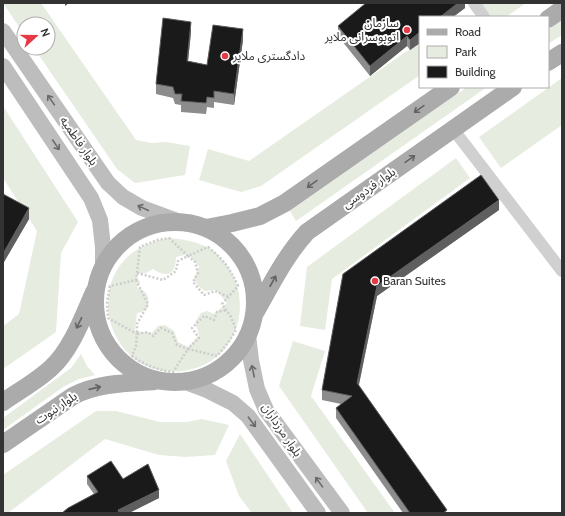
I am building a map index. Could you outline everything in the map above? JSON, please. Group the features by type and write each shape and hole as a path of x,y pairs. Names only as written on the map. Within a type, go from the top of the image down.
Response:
{"main road":[{"path":"549,18 562,9"},
{"name":"بلوار فاطمیه","path":"3,31 108,183 123,196 142,208 180,222"},
{"path":"549,61 562,53"},
{"name":"بلوار فاطمیه","path":"3,66 91,198 100,220 103,247 103,268"},
{"path":"206,228 260,216 285,203 449,88"},
{"name":"بلوار فردوسی","path":"254,315 284,261 296,243 307,232 512,88"},
{"path":"3,402 51,368 61,357 70,343 96,288 103,268 113,252 126,238 142,228 161,223 180,222 206,228 224,238 239,254 250,273 255,294 254,315 248,335 237,353 222,367 203,377 183,382 162,381 145,376 129,367 116,355 105,340 99,324 96,306 96,288"},
{"name":"بلوار مرزداران","path":"248,335 251,360 258,389 266,410 342,513"},
{"name":"بلوار نبوت","path":"3,444 73,396 83,391 111,385 162,381"},
{"name":"بلوار مرزداران","path":"183,382 207,390 233,403 248,416 318,513"}],"street":[{"path":"474,3 483,16"},
{"path":"453,129 562,270"}],"path":[{"path":"227,310 217,312 214,320 204,316 192,328 199,338 188,349 173,372 158,370 144,365 132,356 136,346 137,324 148,304 136,280 140,247 157,240 169,238 195,262 198,273 193,282 204,295 215,291 229,297"},
{"path":"136,280 110,286 107,302 108,318 137,334 148,332 153,336 161,328 172,333 178,345 217,356 228,343 236,330 232,317 222,304 238,286 231,270 220,256 208,247 178,261 176,272 163,280 137,273"}],"green space":[{"path":"3,3 41,3 50,16 16,16 16,22"},
{"path":"481,3 526,3 507,16 490,16"},
{"path":"562,20 562,35 549,43 549,29"},
{"path":"56,25 136,140 152,143 166,142 190,146 185,175 135,183 117,169 39,56 56,56"},
{"path":"419,43 419,76 261,186 241,192 199,180 208,149 249,161"},
{"path":"562,78 562,125 501,168 479,137"},
{"path":"466,88 486,88 296,221 290,211"},
{"path":"3,106 78,222 61,253 56,332 3,369 3,326 19,314 37,231 3,178"},
{"path":"456,158 470,178 332,279 325,330 300,326 307,267"},
{"path":"169,238 183,240 210,248 225,263 234,278 239,294 240,311 230,342 219,355 205,364 188,370 158,370 135,359 118,340 109,316 109,291 118,268 138,249","holes":["189,254 199,267 194,278 198,286 205,291 216,290 227,303 214,314 207,311 201,313 195,322 199,335 188,347 178,342 174,331 165,325 158,326 152,333 135,331 137,313 148,308 149,300 145,292 137,288 140,282 135,274 146,273 153,269 162,274 170,273 176,263 176,257"]},
{"path":"293,341 325,351 311,396 395,513 368,513 279,386"},
{"path":"81,354 87,366 95,375 79,379 63,387 3,430 3,418 71,368"},
{"path":"96,411 116,411 160,422 187,422 202,419 229,425 215,455 186,457 159,455 105,439 8,513 3,513 3,475"},
{"path":"240,434 293,513 252,513 239,496 226,461"}],"building":[{"path":"366,3 458,3 441,16 419,16 419,33 410,40 407,36 370,66 338,26"},
{"name":"دادگستری ملایر","path":"163,18 191,22 187,61 207,65 213,25 243,29 234,94 214,91 214,98 207,97 206,103 181,101 182,94 175,94 173,87 156,84"},
{"path":"481,175 499,200 377,286 357,383 447,510 443,513 410,513 336,408 352,396 322,390 343,274"},
{"path":"3,194 29,208 4,252 3,251"},
{"path":"111,461 123,479 148,464 159,490 118,510 119,513 62,513 68,508 98,492 87,476"}],"place":[{"name":"سازمان اتوبوسرانی ملایر","path":"407,30"},
{"name":"دادگستری ملایر","path":"225,56"},
{"name":"Baran Suites","path":"375,281"}]}
